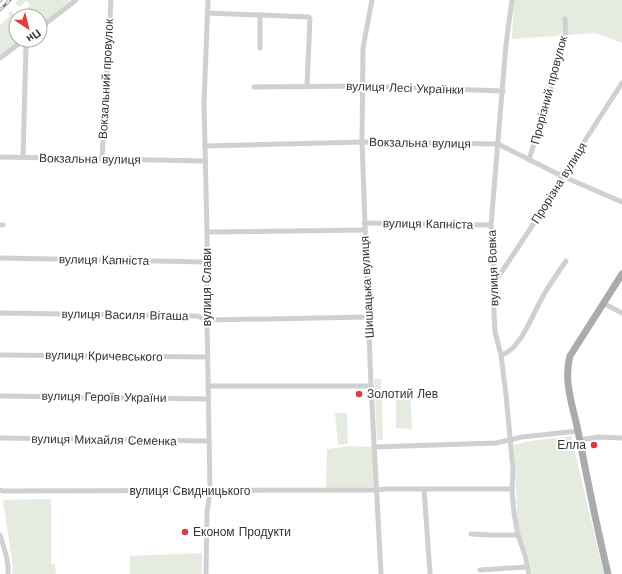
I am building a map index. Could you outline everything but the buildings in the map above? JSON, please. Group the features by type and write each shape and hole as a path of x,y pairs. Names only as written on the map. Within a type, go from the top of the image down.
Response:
{"main road":[{"path":"608,574 568,379 568,362 570,356 622,274"}],"street":[{"path":"48,22 76,0"},
{"name":"Вокзальний провулок","path":"102,159 111,0"},
{"name":"вулиця Слави","path":"206,574 207,512 210,490 204,103 208,0"},
{"name":"Шишацька вулиця","path":"372,0 363,48 362,142 364,230 381,574"},
{"name":"вулиця Вовка","path":"512,0 509,15 491,225 495,282 493,294 495,332 501,355 513,469 512,489 518,535 525,555 528,574"},
{"path":"207,13 307,16 310,18 308,86"},
{"path":"260,14 260,48"},
{"name":"Прорізний провулок","path":"530,160 566,38 565,19"},
{"path":"0,58 13,48"},
{"name":"Вокзальна вулиця","path":"23,157 26,48"},
{"name":"Прорізна вулиця","path":"495,282 544,208 562,176 622,83"},
{"name":"вулиця Лесі Українки","path":"254,87 362,86 503,91"},
{"name":"Вокзальна вулиця","path":"205,146 362,142 498,144 562,176 622,202"},
{"name":"Вокзальна вулиця","path":"0,157 206,161"},
{"name":"вулиця Капніста","path":"364,223 491,225"},
{"path":"207,232 364,230"},
{"name":"вулиця Капніста","path":"0,258 207,262"},
{"path":"501,355 508,352 522,336 542,298 566,261"},
{"path":"603,303 622,313"},
{"name":"вулиця Василя Віташа","path":"0,313 197,316 207,320 369,317"},
{"name":"вулиця Кричевського","path":"0,355 208,357"},
{"path":"208,386 371,386"},
{"name":"вулиця Героїв України","path":"0,396 208,399"},
{"path":"374,447 496,443 522,437 578,431"},
{"name":"вулиця Михайля Семенка","path":"0,438 209,441"},
{"path":"580,440 622,438"},
{"path":"424,489 430,574"},
{"name":"вулиця Свидницького","path":"0,490 210,490 260,492 280,490 512,489"},
{"path":"471,534 498,536 518,535"},
{"path":"0,536 7,557 9,567 8,574"},
{"path":"480,570 527,567"}],"shaded area":[{"path":"18,0 71,0 48,19 48,8 27,8 30,5 26,1 19,7 15,3"},
{"path":"514,0 622,0 622,43 595,33 512,39"},
{"path":"8,18 8,48 10,48 0,55 0,25"},
{"path":"374,379 381,379 383,440 377,440"},
{"path":"396,391 410,391 412,429 396,428"},
{"path":"335,413 347,413 348,444 338,445"},
{"path":"571,436 604,574 532,574 528,555 520,535 517,513 514,445 535,440"},
{"path":"350,446 374,447 376,490 326,490 327,449"},
{"path":"51,499 51,564 55,565 56,574 12,574 13,567 3,500"},
{"path":"202,553 202,574 130,574 130,556"}],"railway":[{"path":"0,10 10,0"}],"place":[{"name":"Золотий Лев","path":"359,394"},
{"name":"Елла","path":"594,445"},
{"name":"Економ Продукти","path":"185,532"}]}
